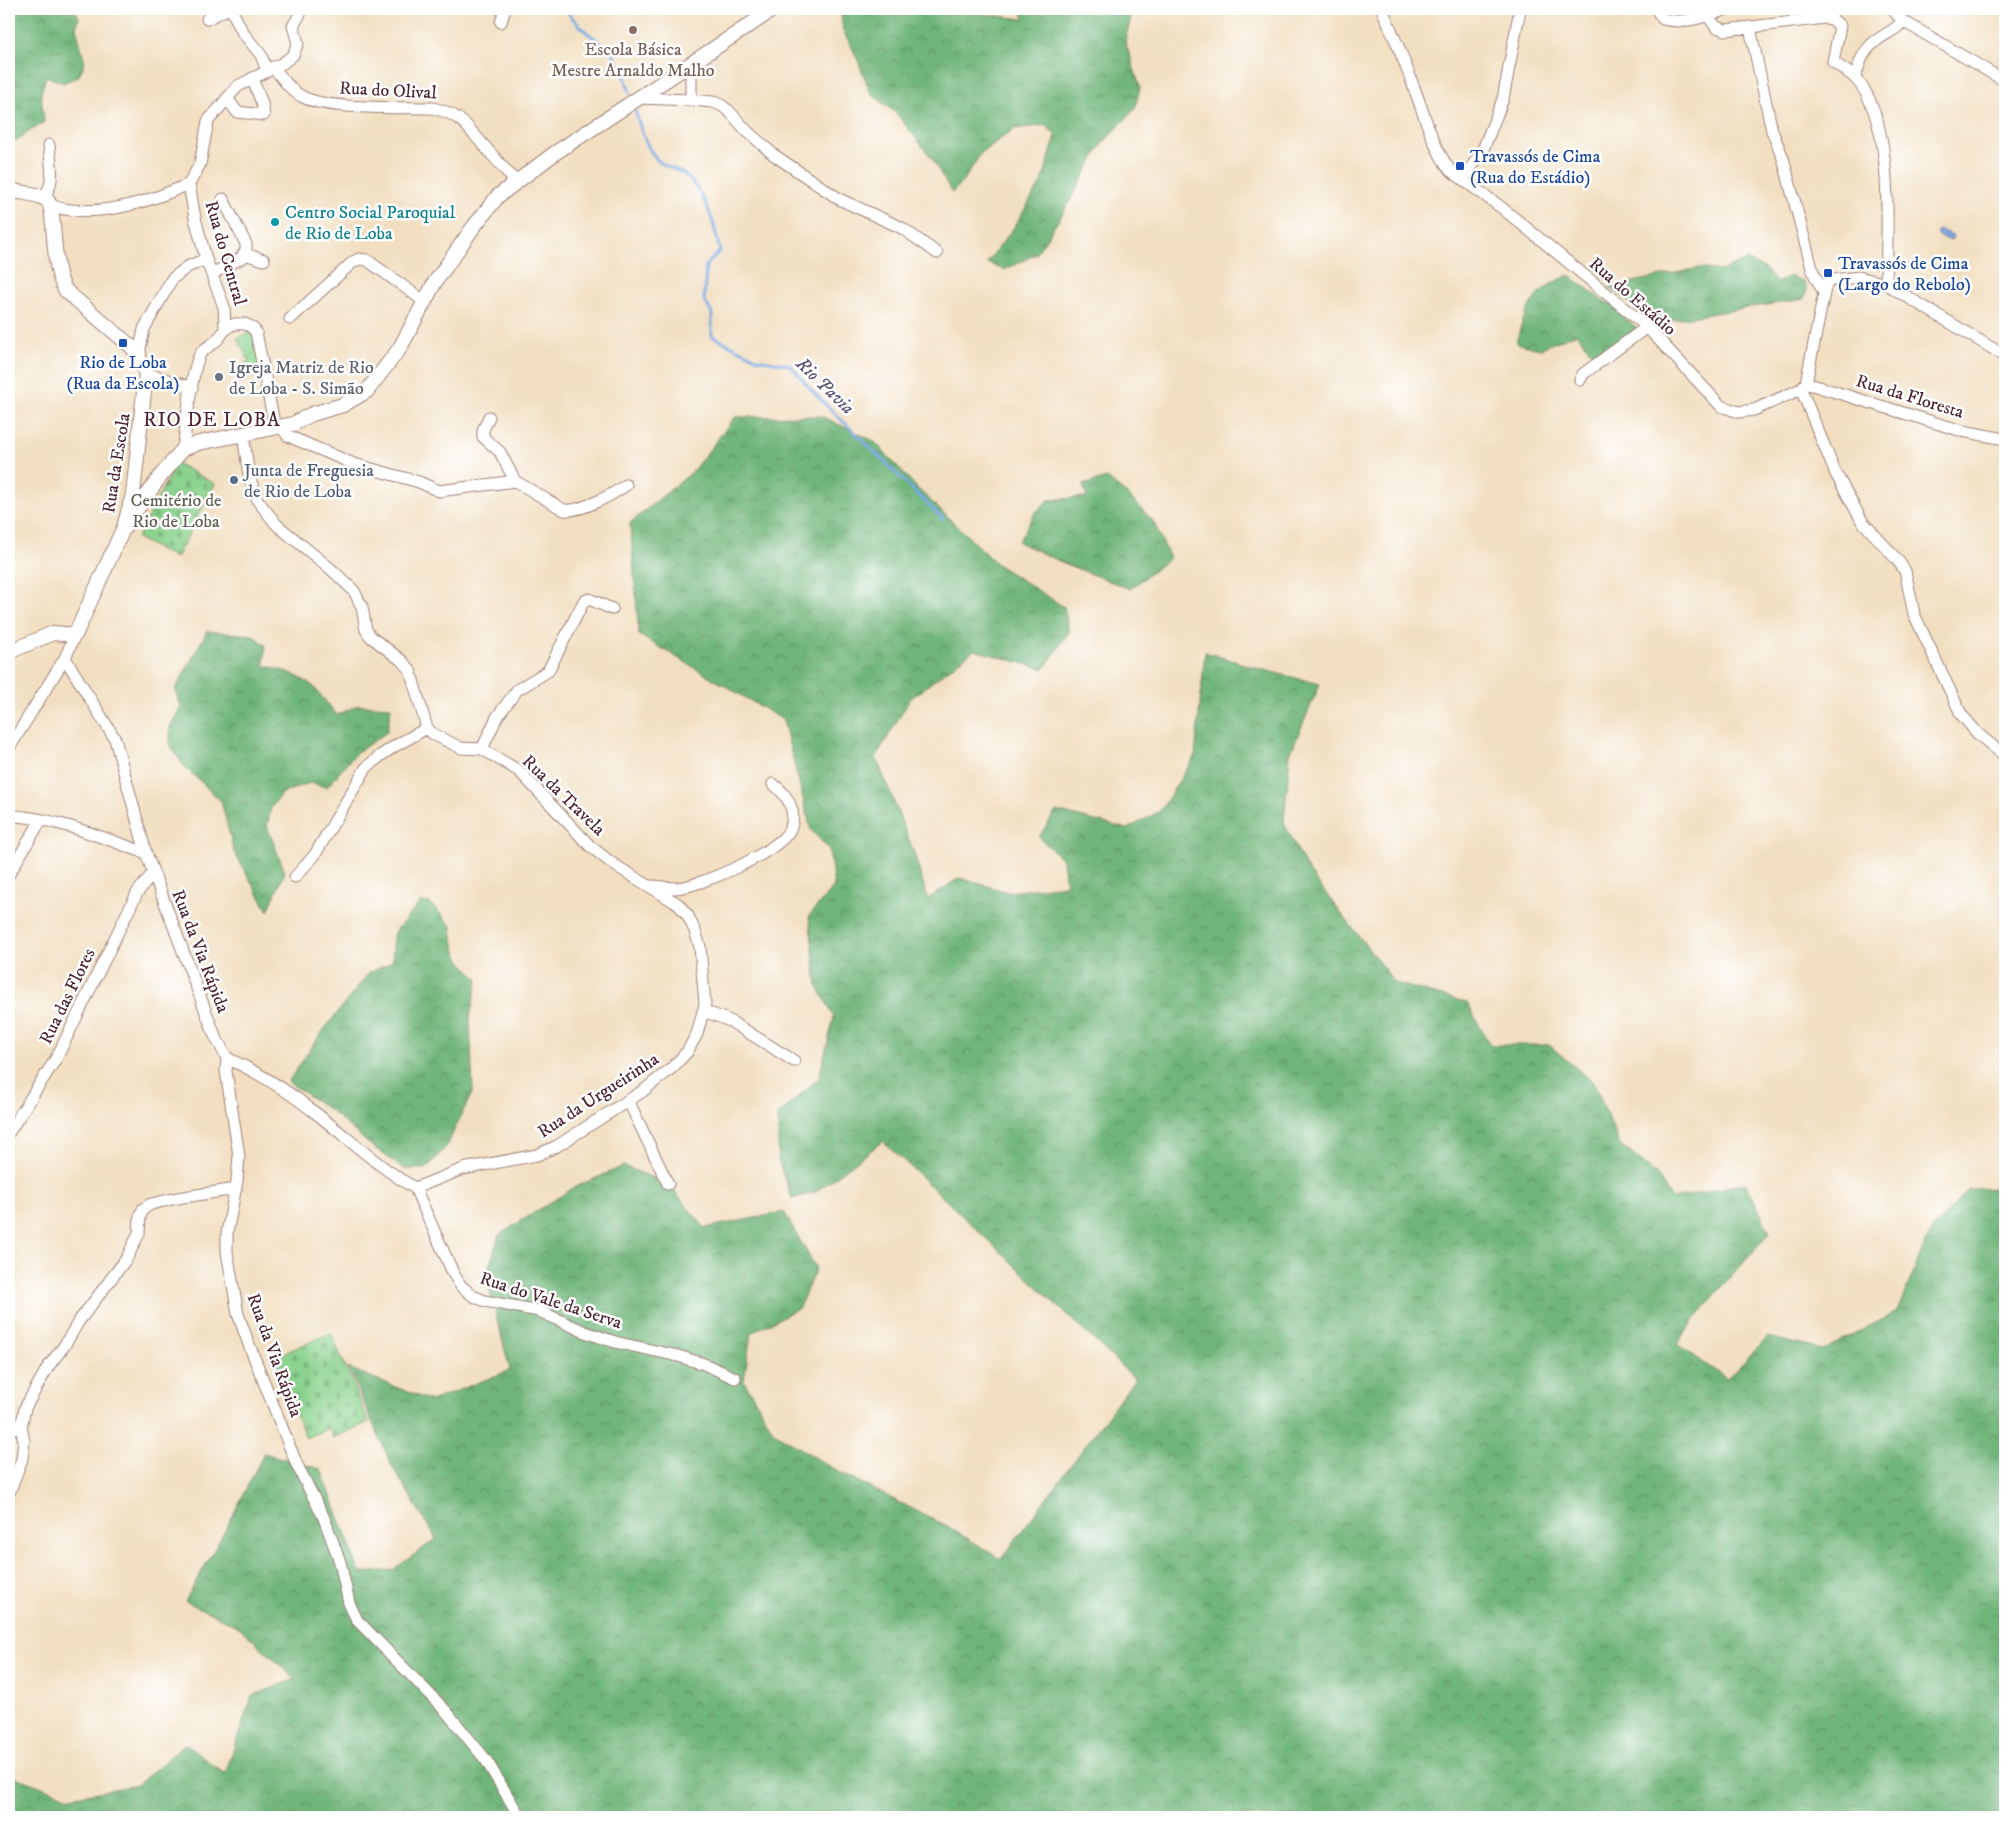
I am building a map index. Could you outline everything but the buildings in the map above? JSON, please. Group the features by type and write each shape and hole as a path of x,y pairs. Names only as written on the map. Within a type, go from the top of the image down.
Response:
{"street":[{"path":"207,19 227,9"},
{"name":"Rua do Olival","path":"227,9 232,11 243,33 270,69 294,92 316,102 432,108 446,111 465,124 515,181"},
{"name":"Rua do Central","path":"225,328 224,307 206,259 195,218 189,184 200,164 208,121 238,86 293,55 298,43 293,26 302,9"},
{"path":"501,22 505,9"},
{"name":"Rua do Estádio","path":"1382,9 1444,162 1450,170 1502,208 1647,328 1721,406 1740,412 1754,410 1803,386"},
{"path":"1463,179 1482,152 1503,99 1520,9"},
{"path":"1656,9 1663,19 1678,22 1708,16 1727,9"},
{"path":"1892,9 1903,21 2005,81"},
{"path":"515,481 439,491 418,482 354,464 288,436 278,427 256,332 252,326 246,324 225,328 215,342 199,356 183,449 199,443 243,434 278,427 293,424 312,414 343,405 367,391 400,348 424,301 483,214 498,196 515,181 691,64 765,11"},
{"path":"1708,16 1716,27 1726,30 1825,18 1832,19 1840,26 1833,62 1855,78 1865,92 1875,113 1881,140 1887,224 1886,284"},
{"path":"1855,78 1861,56 1868,46 1897,29 1903,21"},
{"path":"1750,28 1772,131 1783,158 1813,272 1824,293"},
{"path":"691,64 692,100"},
{"path":"227,98 237,112 264,115 262,103 252,78"},
{"path":"639,98 692,100 713,102 721,105 774,155 839,199 902,228 938,254"},
{"path":"49,145 50,184 46,201 52,215 54,253 60,283 66,291 126,340 138,356 143,367 192,388"},
{"path":"9,190 46,201 55,208 89,211 107,210 151,199 189,184"},
{"path":"223,199 246,244 246,250 241,258"},
{"path":"212,274 248,256 264,260"},
{"path":"143,367 140,349 144,329 172,279 187,267 206,259"},
{"path":"290,319 353,262 359,259 367,260 424,301"},
{"path":"2005,356 1886,284 1872,279 1859,278 1832,280 1826,284 1803,386 1835,472 1862,521 1905,571 1914,614 1961,714 1978,734 2005,756"},
{"path":"1580,380 1583,374 1647,328"},
{"name":"Rua da Escola","path":"139,496 143,367"},
{"name":"Rua da Floresta","path":"1803,386 1962,431 2005,439"},
{"path":"489,417 483,430 483,437 500,452 515,481 564,510 572,511 613,494 626,485"},
{"path":"243,434 251,481 258,501 276,525 331,569 354,591 362,607 366,630 371,637 402,660 410,670 427,728 395,746 366,768 314,856 296,877"},
{"name":"Rua da Escola","path":"75,635 139,496 160,476 183,449"},
{"path":"482,749 497,717 517,690 548,671 584,601 588,599 612,609"},
{"path":"9,652 53,633 75,635 65,658 9,748"},
{"name":"Rua da Via Rápida","path":"65,658 115,739 153,873 215,1036 228,1058 226,1071 239,1156 236,1189 230,1215 227,1252 238,1314 297,1465 324,1518 340,1562 349,1603 357,1620 445,1710 486,1760 520,1817"},
{"name":"Rua da Travela","path":"427,728 433,734 461,748 482,749 519,771 590,846 613,864 651,886"},
{"path":"651,886 677,888 704,880 751,861 780,840 789,831 793,817 786,796 773,784"},
{"path":"9,816 41,820 86,832 146,853"},
{"path":"9,874 41,820"},
{"name":"Rua das Flores","path":"9,1132 57,1057 137,893 153,873"},
{"name":"Rua da Urgueirinha","path":"415,1188 463,1169 537,1155 557,1146 659,1080 687,1052 697,1034 705,1004 702,965 695,931 688,916 678,904 651,886"},
{"path":"704,1011 730,1020 794,1061"},
{"path":"228,1058 252,1070 312,1110 397,1177 415,1188"},
{"path":"628,1100 668,1184"},
{"name":"Rua do Vale da Serva","path":"415,1188 454,1275 473,1296 485,1301 539,1311 585,1332 615,1342 678,1356 704,1364 735,1378"},
{"path":"9,1493 22,1459 24,1441 21,1427 25,1408 48,1366 64,1346 78,1321 127,1258 139,1233 140,1217 143,1209 151,1204 177,1198 236,1189"},
{"path":"9,1429 21,1427"}],"green space":[{"path":"9,9 75,9 79,18 76,28 85,62 79,76 63,83 46,76 41,93 44,122 9,145"},
{"path":"840,9 942,9 1024,19 1021,9 1133,9 1125,41 1140,87 1135,109 1102,144 1060,218 1036,254 1004,270 987,263 1012,230 1042,181 1056,136 1046,125 1014,129 981,153 964,180 952,193 931,157 896,113 871,94 857,58 843,30"},
{"path":"1746,260 1764,268 1777,283 1790,276 1804,281 1807,290 1804,299 1653,323 1610,287 1699,268 1721,271"},
{"path":"1569,275 1602,300 1614,306 1622,316 1637,328 1596,359 1577,333 1539,349 1516,343 1529,307 1538,294 1556,281"},
{"path":"250,332 255,339 262,373 247,379 241,365 249,361 237,338"},
{"path":"821,416 874,441 917,488 998,565 1064,607 1069,632 1044,669 974,650 910,699 876,757 913,850 928,899 959,878 1008,892 1066,885 1063,860 1039,837 1056,811 1127,829 1160,811 1195,756 1205,652 1260,669 1320,684 1290,754 1284,823 1307,869 1395,983 1467,1003 1490,1045 1549,1045 1594,1083 1619,1143 1656,1174 1672,1199 1746,1183 1770,1233 1708,1303 1677,1344 1727,1379 1768,1337 1823,1350 1897,1312 1930,1232 1969,1189 2005,1188 2005,1817 9,1817 9,1775 70,1797 137,1785 185,1744 225,1774 252,1696 295,1679 239,1627 185,1601 227,1527 264,1453 321,1469 360,1573 393,1570 436,1539 393,1468 348,1368 431,1401 510,1370 486,1276 499,1235 575,1187 624,1166 668,1184 705,1228 784,1212 816,1268 799,1308 751,1333 744,1381 774,1432 837,1471 947,1526 1001,1559 1135,1379 883,1141 816,1192 792,1199 778,1160 778,1115 819,1078 834,1017 817,985 809,916 834,886 829,849 811,830 783,720 639,635 630,523 692,472 735,417"},
{"name":"Cemitério de Rio de Loba","path":"176,463 215,484 176,558 137,538"},
{"path":"1107,478 1128,495 1153,521 1170,558 1130,589 1068,565 1018,542 1035,513 1048,500 1087,497 1083,485"},
{"path":"207,631 252,635 266,645 264,665 291,673 312,685 337,715 358,705 391,707 387,732 356,753 327,787 310,783 282,793 271,808 267,826 285,872 268,911 234,852 221,801 183,765 170,745 170,727 181,706 175,690"},
{"path":"420,902 430,903 452,926 454,944 458,956 478,979 470,1017 473,1091 446,1147 426,1169 404,1169 369,1144 331,1111 288,1082 319,1036 368,974 393,961 393,934"},
{"path":"331,1333 369,1422 333,1438 329,1428 306,1438 272,1358"}],"water":[{"path":"1941,230 1953,236 1951,241 1937,235 1937,231"}],"waterway":[{"name":"Rio Pavia","path":"564,9 584,30 612,52 625,77 630,93"},
{"name":"Rio Pavia","path":"635,111 645,139 656,159 665,166 681,172 689,178 699,191 711,216 720,251 706,265 704,300 712,313 712,336 758,359 790,365 816,395 943,519"}],"place":[{"name":"Escola Básica Mestre Arnaldo Malho","path":"633,30"},
{"name":"Travassós de Cima (Rua do Estádio)","path":"1460,166"},
{"name":"Centro Social Paroquial de Rio de Loba","path":"275,222"},
{"name":"Travassós de Cima (Largo do Rebolo)","path":"1828,273"},
{"name":"Rio de Loba (Rua da Escola)","path":"123,343"},
{"name":"Igreja Matriz de Rio de Loba - S. Simão","path":"219,377"},
{"name":"Junta de Freguesia de Rio de Loba","path":"234,480"}],"district":[{"name":"RIO DE LOBA","path":"212,419"}]}
